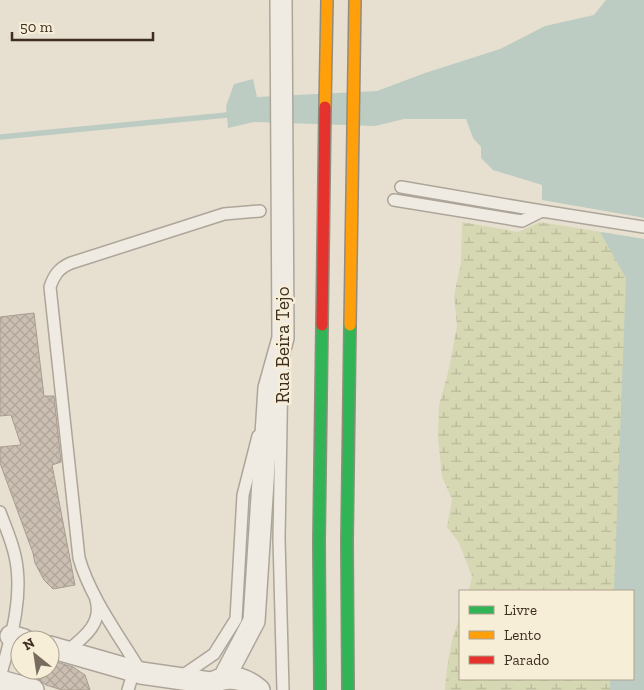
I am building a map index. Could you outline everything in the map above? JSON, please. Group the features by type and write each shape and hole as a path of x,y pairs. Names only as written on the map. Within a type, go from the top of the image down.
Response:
{"highway":[{"path":"320,690 319,542 328,0"},
{"path":"348,690 347,542 356,0"}],"street":[{"name":"Rua Beira Tejo","path":"281,0 283,338"},
{"path":"212,684 254,621 269,388 283,338"},
{"path":"60,650 134,678 178,679 212,684 237,678 249,682 260,690"},
{"path":"0,681 33,690"}],"lane":[{"path":"401,187 644,227"},
{"path":"394,200 522,221 542,210"},
{"path":"134,678 86,578 79,558 50,287 54,277 63,266 224,214 260,211"},
{"name":"Rua Beira Tejo","path":"283,338 280,540 283,690"},
{"path":"178,679 214,654 236,619 243,495 269,388"},
{"path":"0,512 15,555 19,589 18,630"},
{"path":"60,648 92,628 97,618 98,607 95,596"},
{"path":"0,677 10,655"}],"green space":[{"path":"462,222 518,232 540,222 644,239 644,690 445,690 450,653 459,620 459,680 634,680 634,590 469,590 472,576 459,543 447,527 452,499 442,477 438,437 439,405 449,369 457,325 454,296 461,263"}],"shaded area":[{"path":"606,0 644,0 644,218 542,200 542,185 493,170 481,158 481,147 473,138 466,119 404,119 375,126 254,122 228,128 226,106 234,84 253,79 257,97 377,91 425,73 500,49 545,26 594,15"},
{"path":"600,232 644,239 644,690 610,690 610,680 634,680 634,590 614,590 626,278"}],"pier":[{"path":"540,200 644,218 644,220 542,203"}],"building":[{"path":"34,313 44,396 54,396 61,462 52,465 75,585 53,589 44,580 35,563 0,463 0,447 21,445 11,415 0,416 0,317"},
{"path":"60,663 73,667 85,675 90,690 62,690 46,685 39,680 60,680"}],"waterway":[{"path":"0,137 227,115"}],"traffic: fast":[{"path":"320,690 319,542 322,325"},
{"path":"348,690 347,542 350,325"}],"traffic: slow":[{"path":"325,107 327,0"},
{"path":"350,325 355,0"}],"traffic: jam":[{"path":"322,325 325,107"}]}
